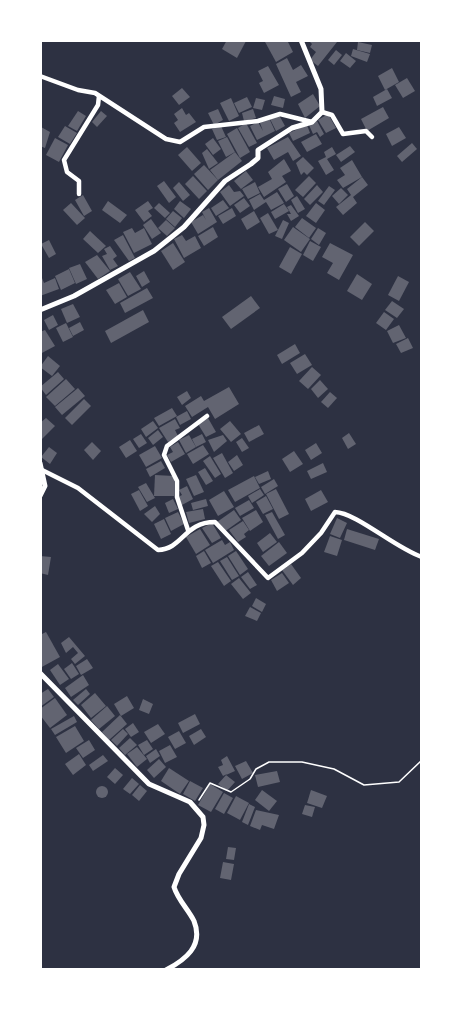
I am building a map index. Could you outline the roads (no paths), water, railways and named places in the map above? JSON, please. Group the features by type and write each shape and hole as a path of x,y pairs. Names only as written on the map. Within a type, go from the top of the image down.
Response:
{"street":[{"path":"40,310 74,296 154,251 184,227 225,181 258,158 258,150 292,128 312,122 322,112 321,89 301,40"},
{"path":"40,76 99,96 166,139 180,142 204,127 258,121 280,114 312,122"},
{"path":"79,194 79,181 67,172 64,160 98,105 99,96"},
{"path":"322,112 332,115 343,134 366,131 372,137"},
{"path":"188,530 177,497 177,481 164,455 167,446 207,416"},
{"path":"41,466 78,488 158,550 166,549 179,541 188,530 197,524 214,522 267,578 302,553 321,533 335,512 351,516 396,546 422,557"},
{"path":"40,496 45,486 41,466"},
{"path":"40,673 149,784 185,799 203,817 203,830 178,874 174,887 194,922 196,935 190,955 166,969"}]}
